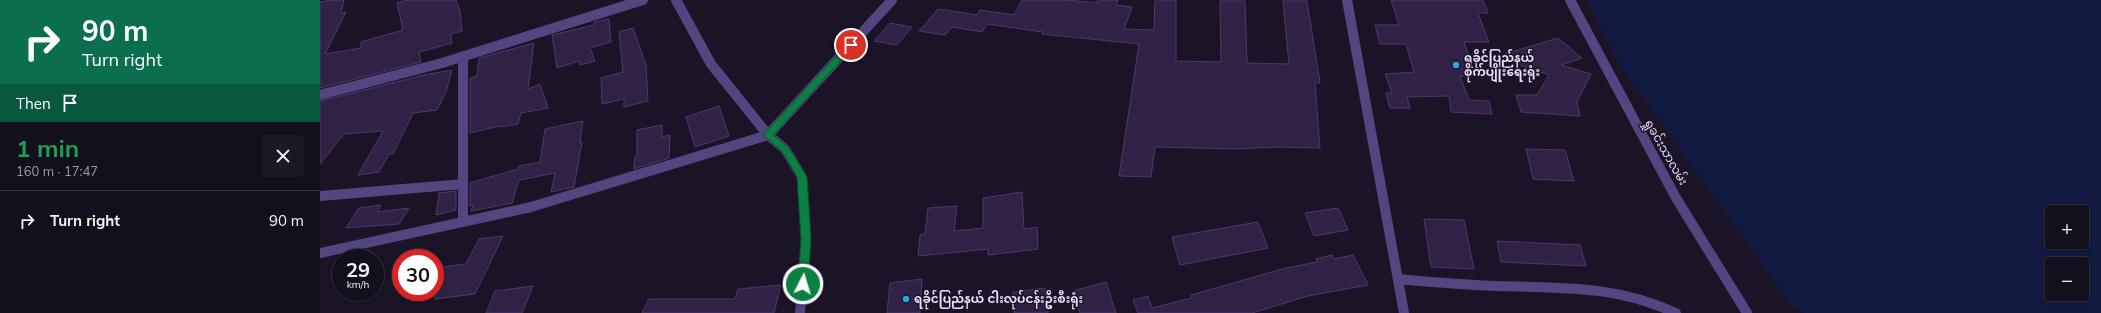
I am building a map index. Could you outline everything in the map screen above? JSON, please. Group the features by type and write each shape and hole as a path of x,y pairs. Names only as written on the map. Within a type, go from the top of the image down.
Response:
{"street":[{"path":"320,95 370,84 463,57 559,25 643,0"},
{"path":"676,0 711,64 768,135 785,149 802,177 806,239 800,313"},
{"path":"320,253 531,207 768,135 892,0"},
{"path":"1347,0 1404,313"},
{"name":"ရှုခင်းသာလမ်း","path":"1570,0 1642,138 1723,277 1747,313"},
{"path":"463,57 463,222"},
{"path":"320,196 463,184"},
{"path":"1398,279 1495,286 1552,286 1599,290 1626,294 1676,313"}],"water":[{"path":"1586,0 2101,0 2101,313 1806,313 1793,307 1621,67"}],"building":[{"path":"344,0 341,13 346,12 325,54 361,48 361,42 403,30 397,3 408,0 456,0 460,11 462,31 451,34 452,43 419,52 421,62 320,88 320,2"},
{"path":"1022,0 1067,0 1097,3 1098,0 1118,0 1116,5 1132,7 1124,29 1154,30 1155,0 1176,0 1176,61 1221,62 1220,1 1245,1 1247,63 1289,64 1283,1 1307,1 1320,83 1315,83 1320,148 1276,147 1236,149 1155,147 1151,177 1119,176 1139,44 1042,34 1043,32 987,24 982,32 952,27 945,35 919,31 938,9 977,15 980,10 1014,15"},
{"path":"1391,0 1483,0 1488,13 1478,13 1489,42 1464,42 1476,76 1460,76 1469,100 1489,101 1492,114 1451,112 1449,96 1407,97 1410,108 1390,108 1386,93 1392,93 1385,74 1414,72 1406,44 1380,44 1375,25 1399,25"},
{"path":"609,19 611,42 590,48 595,61 580,65 579,61 557,68 552,35 594,25 594,22"},
{"path":"890,23 912,27 897,45 874,41"},
{"path":"633,28 646,65 648,101 624,107 624,99 602,104 601,78 623,72 619,32"},
{"path":"1558,38 1582,58 1561,65 1591,74 1577,102 1580,116 1521,112 1516,95 1537,95 1549,75 1517,64 1520,59 1505,54"},
{"path":"534,43 528,89 540,84 548,108 521,113 518,124 499,126 470,133 470,78 477,76 479,58"},
{"path":"452,70 446,92 437,110 413,113 393,154 389,154 379,172 358,175 383,131 344,134 320,164 320,101 424,75"},
{"path":"719,106 729,136 695,147 686,117"},
{"path":"583,121 580,142 582,142 574,187 551,192 555,173 519,180 512,203 471,211 473,205 470,206 470,183 518,169 519,166 540,162 545,129"},
{"path":"662,125 662,137 670,135 669,158 634,169 635,157 637,156 637,130"},
{"path":"1526,149 1565,150 1574,181 1533,179"},
{"path":"456,191 456,210 436,215 439,193"},
{"path":"1022,192 1024,229 1037,227 1038,249 988,255 988,249 918,256 920,235 925,234 928,208 957,206 954,231 983,228 983,198"},
{"path":"381,205 377,212 409,208 399,224 346,228 359,208"},
{"path":"1338,208 1348,230 1314,236 1305,213"},
{"path":"1424,219 1464,220 1474,269 1431,267"},
{"path":"1258,222 1268,248 1180,265 1172,237"},
{"path":"503,236 475,294 444,298 444,267 466,264 479,239"},
{"path":"1497,241 1580,245 1586,266 1501,262"},
{"path":"1332,255 1334,259 1353,255 1368,285 1308,296 1252,313 1138,313 1133,300 1148,296 1152,308 1192,298 1191,295 1286,268 1317,262 1316,259"},
{"path":"922,279 920,313 887,313 890,283"},
{"path":"1106,282 1116,313 1080,313 1073,291"},
{"path":"781,285 774,313 642,313 649,299 735,299 738,289"},
{"path":"533,286 522,313 486,313 495,291"},
{"path":"1045,288 1048,313 1014,313 1013,292"}],"place":[{"name":"ရခိုင်ပြည်နယ် စိုက်ပျိုးရေးရုံး","path":"1456,65"},
{"name":"ရခိုင်ပြည်နယ် ငါးလုပ်ငန်းဦးစီးရုံး","path":"906,299"}],"route":[{"path":"803,284 806,239 802,177 785,149 768,135 851,45"}]}
